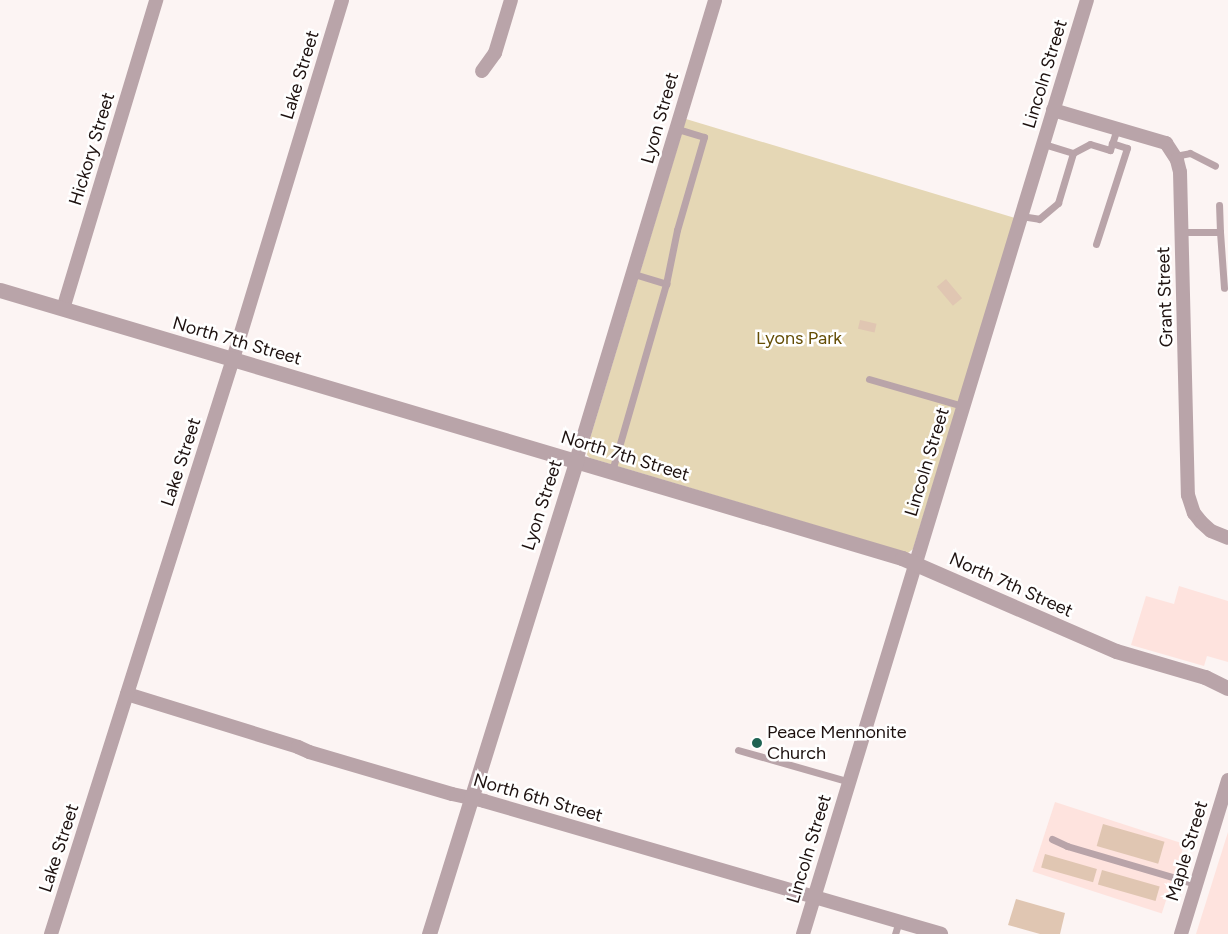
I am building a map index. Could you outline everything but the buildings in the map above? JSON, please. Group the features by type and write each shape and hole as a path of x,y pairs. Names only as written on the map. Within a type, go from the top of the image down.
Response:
{"street":[{"name":"Hickory Street","path":"63,309 156,0"},
{"name":"Lake Street","path":"52,934 233,359 342,0"},
{"path":"482,71 495,53 511,0"},
{"name":"Lyon Street","path":"429,934 634,274 714,0"},
{"name":"Lincoln Street","path":"803,934 1087,0"},
{"path":"1053,110 1166,143 1175,156"},
{"name":"Grant Street","path":"1175,156 1180,172 1188,495 1194,513 1211,531 1228,538"},
{"name":"North 7th Street","path":"0,290 902,558 1116,651 1205,677 1228,688"},
{"name":"North 6th Street","path":"127,694 298,746 309,752 814,897 897,928 941,934"},
{"name":"Maple Street","path":"1181,934 1228,780"}],"lane":[{"path":"1043,144 1073,153 1090,144 1110,150 1117,128"},
{"path":"612,472 666,284 677,230 704,137 677,129"},
{"path":"1096,244 1127,148 1112,143"},
{"path":"1020,216 1040,219 1058,203 1073,153"},
{"path":"1175,156 1190,153 1215,166"},
{"path":"1219,204 1224,288"},
{"path":"1182,232 1220,232"},
{"path":"634,274 666,284"},
{"path":"869,379 964,406"},
{"path":"738,750 850,782"},
{"path":"1052,839 1066,846 1196,884"}],"shaded area":[{"path":"1179,586 1228,601 1228,662 1207,656 1204,666 1131,645 1146,596 1174,604"},
{"path":"1055,802 1184,844 1162,913 1032,871"},
{"path":"1228,832 1228,934 1196,934"}],"green space":[{"name":"Lyons Park","path":"686,119 1015,218 913,549 908,553 590,458 587,455 588,445"}],"place":[{"name":"Peace Mennonite Church","path":"757,743"}]}
